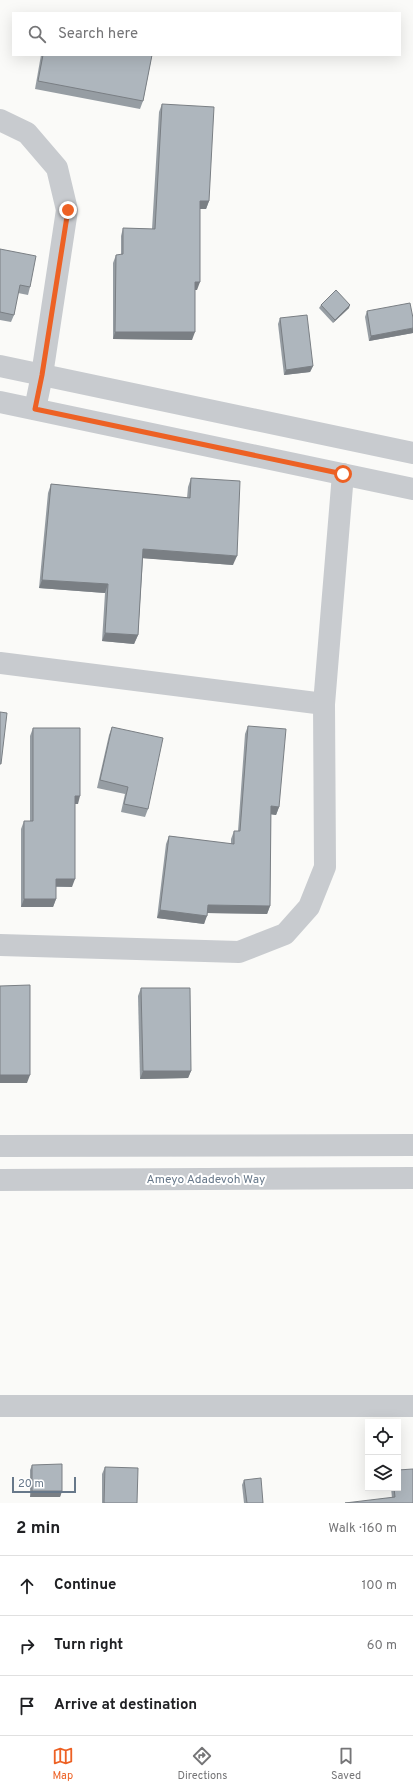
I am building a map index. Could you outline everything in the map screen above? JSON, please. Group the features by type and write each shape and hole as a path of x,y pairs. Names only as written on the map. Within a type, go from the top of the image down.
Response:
{"street":[{"path":"0,120 27,133 57,168 68,210 42,375 35,409"},
{"path":"0,366 413,453"},
{"path":"0,402 413,489"},
{"path":"0,945 239,952 285,934 309,907 325,867 324,704 343,474"},
{"path":"0,663 324,704"},
{"path":"0,1146 413,1145"},
{"name":"Ameyo Adadevoh Way","path":"0,1180 413,1178"},
{"path":"0,1406 413,1406"}],"building":[{"path":"43,56 152,56 143,101 38,81"},
{"path":"162,104 214,107 209,201 200,201 200,282 195,282 195,332 115,332 116,255 123,254 123,228 155,229"},
{"path":"0,249 36,256 30,287 20,285 14,315 0,312"},
{"path":"336,290 350,305 335,320 321,305"},
{"path":"410,303 413,328 371,336 367,311"},
{"path":"307,315 313,366 286,370 280,318"},
{"path":"191,478 240,481 237,556 143,549 138,635 105,633 108,584 42,580 51,484 190,498"},
{"path":"0,712 7,713 1,764 0,764"},
{"path":"248,726 286,729 279,807 271,806 270,906 208,905 207,916 160,910 169,836 234,844 234,831 240,831"},
{"path":"112,727 163,738 148,809 124,804 128,787 100,780"},
{"path":"33,728 80,728 80,796 75,796 75,879 56,879 56,899 24,899 24,821 33,821"},
{"path":"30,985 30,1075 0,1075 0,986"},
{"path":"141,988 190,988 191,1071 143,1071"},
{"path":"62,1464 62,1491 32,1491 32,1465"},
{"path":"105,1467 138,1468 137,1503 104,1503"},
{"path":"413,1469 413,1503 345,1503 395,1497 394,1491 401,1491 401,1470"},
{"path":"261,1478 263,1503 247,1503 244,1480"}],"route":[{"path":"68,210 42,375 35,409 343,474"}]}
